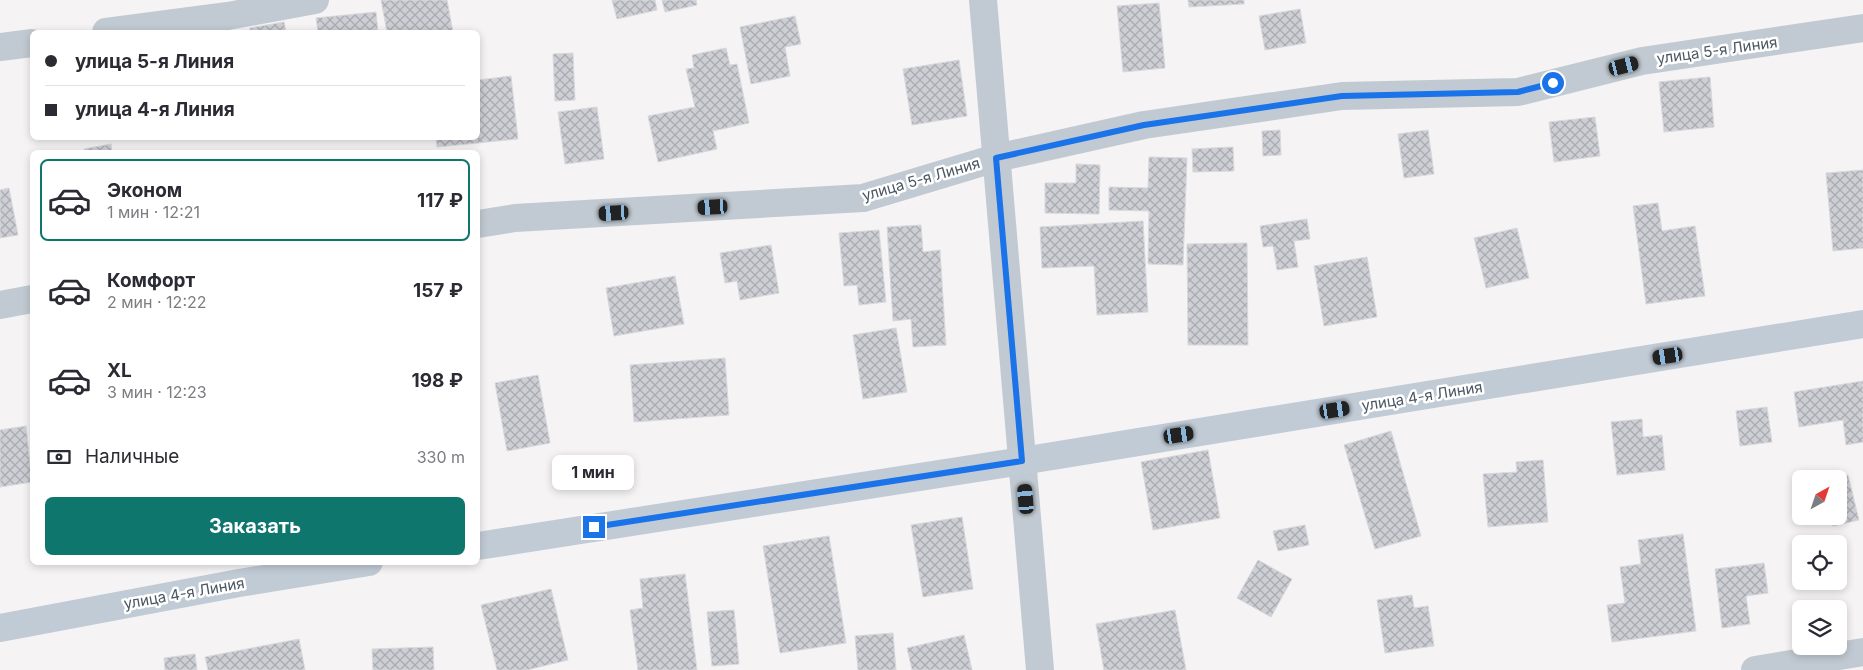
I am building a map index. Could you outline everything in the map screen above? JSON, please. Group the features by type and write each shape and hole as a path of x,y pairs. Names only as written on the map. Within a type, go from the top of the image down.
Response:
{"street":[{"path":"121,30 228,16 315,0"},
{"path":"983,0 1040,670"},
{"name":"улица 5-я Линия","path":"480,224 515,218 864,198 996,158 1144,125 1342,96 1518,92 1642,61 1863,28"},
{"path":"0,47 30,43"},
{"path":"0,304 30,299"},
{"name":"улица 4-я Линия","path":"480,546 1022,461 1863,324"},
{"name":"улица 4-я Линия","path":"0,628 239,583 351,565"},
{"path":"1755,670 1863,652"}],"building":[{"path":"381,0 447,0 453,30 387,30"},
{"path":"612,0 655,0 657,10 617,19"},
{"path":"662,0 696,0 697,5 665,12"},
{"path":"1188,0 1244,0 1244,4 1189,7"},
{"path":"1159,3 1165,68 1123,72 1117,6"},
{"path":"1300,9 1306,43 1265,50 1259,16"},
{"path":"376,12 378,30 318,30 316,18"},
{"path":"795,16 801,44 785,47 790,76 751,84 740,27"},
{"path":"284,22 286,30 250,30 250,28"},
{"path":"726,48 730,65 737,64 749,123 713,131 717,149 658,162 648,116 695,107 686,69 694,68 692,55"},
{"path":"573,53 575,100 555,101 553,54"},
{"path":"959,60 967,116 912,125 903,69"},
{"path":"511,76 518,139 437,147 436,140 480,140 480,80"},
{"path":"1710,77 1714,127 1664,132 1659,82"},
{"path":"597,107 604,159 565,164 558,112"},
{"path":"1595,117 1600,156 1554,162 1549,122"},
{"path":"1280,130 1281,155 1263,156 1262,131"},
{"path":"1428,130 1434,174 1404,178 1398,134"},
{"path":"111,144 112,150 84,150"},
{"path":"1233,147 1234,171 1193,172 1192,149"},
{"path":"1149,157 1187,158 1183,265 1148,264 1149,211 1109,210 1109,187 1148,188"},
{"path":"1076,164 1100,165 1099,214 1045,213 1045,183 1076,183"},
{"path":"1863,170 1863,248 1833,251 1826,173"},
{"path":"9,188 18,235 0,238 0,190"},
{"path":"1658,203 1662,231 1695,226 1705,296 1646,304 1633,206"},
{"path":"1307,219 1310,239 1294,241 1298,267 1277,270 1273,246 1263,247 1260,226"},
{"path":"1143,221 1148,312 1097,315 1094,266 1042,268 1040,227"},
{"path":"921,225 923,252 940,250 946,345 913,347 911,319 893,321 887,227"},
{"path":"1517,228 1529,278 1486,288 1474,238"},
{"path":"879,230 886,302 859,305 857,285 844,286 839,233"},
{"path":"1247,243 1248,345 1188,345 1187,244"},
{"path":"771,245 779,293 740,300 737,281 725,283 720,253"},
{"path":"1367,257 1377,317 1324,326 1314,266"},
{"path":"675,276 684,324 614,336 606,288"},
{"path":"896,328 907,392 863,399 853,335"},
{"path":"725,358 729,415 634,422 630,365"},
{"path":"538,375 550,443 507,451 495,383"},
{"path":"1863,381 1863,442 1846,445 1843,420 1799,427 1794,392"},
{"path":"1767,407 1772,442 1740,446 1736,411"},
{"path":"1642,419 1643,437 1662,435 1665,470 1617,475 1611,422"},
{"path":"26,426 30,482 0,487 0,430"},
{"path":"1391,431 1421,536 1375,549 1344,445"},
{"path":"1208,450 1220,518 1153,530 1141,462"},
{"path":"1543,460 1548,522 1488,527 1483,474 1517,472 1516,462"},
{"path":"1848,475 1859,520 1848,523"},
{"path":"962,517 973,589 923,597 911,525"},
{"path":"1305,525 1309,545 1278,551 1273,531"},
{"path":"1683,534 1696,631 1612,642 1607,605 1625,603 1620,567 1641,564 1638,540"},
{"path":"829,536 846,643 780,653 763,546"},
{"path":"1258,560 1292,579 1271,617 1237,598"},
{"path":"1764,563 1768,593 1746,596 1750,624 1722,628 1715,569"},
{"path":"685,574 697,670 638,670 630,610 643,608 640,579"},
{"path":"551,589 568,660 527,670 497,670 481,605"},
{"path":"1412,595 1414,608 1428,606 1434,646 1385,653 1377,600"},
{"path":"734,610 739,664 712,666 707,612"},
{"path":"1175,610 1186,670 1104,670 1096,624"},
{"path":"893,633 896,670 858,670 855,636"},
{"path":"964,635 972,670 912,670 907,648"},
{"path":"299,639 305,670 208,670 205,657"},
{"path":"433,647 434,670 373,670 372,649"},
{"path":"195,654 197,670 165,670 164,658"}],"route":[{"path":"594,527 1022,461 996,158 1144,125 1342,96 1518,92 1553,83"}]}
